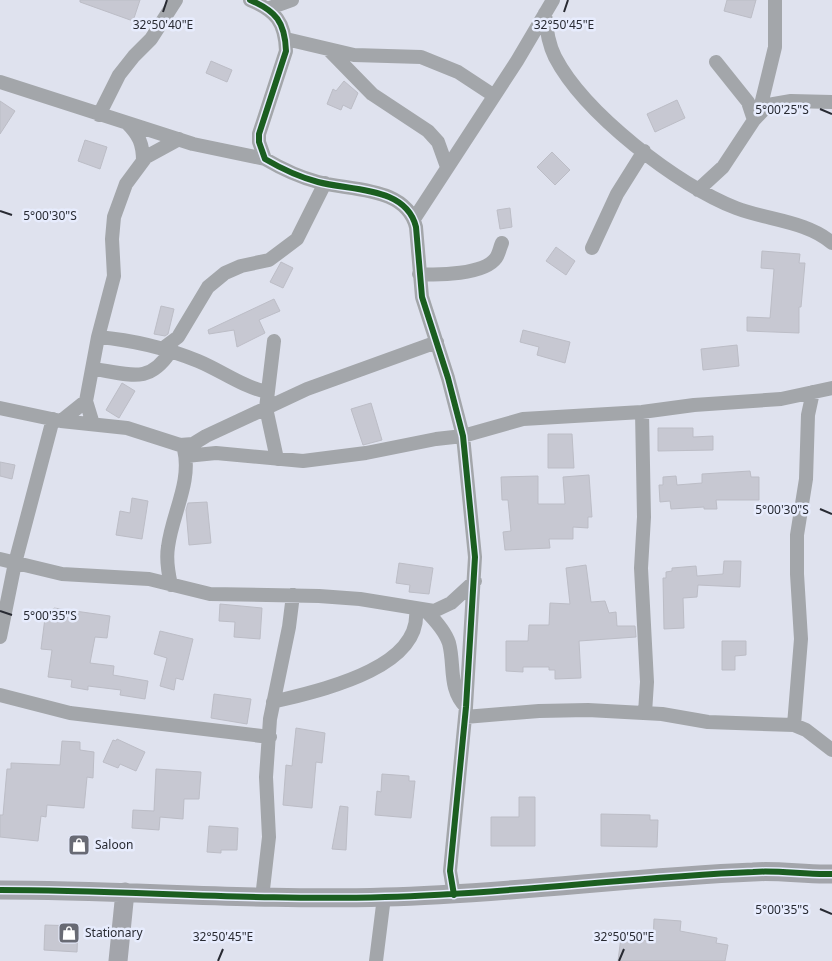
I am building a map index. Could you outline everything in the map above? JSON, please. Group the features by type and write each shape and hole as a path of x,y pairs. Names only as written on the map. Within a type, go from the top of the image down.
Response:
{"street":[{"path":"99,115 119,75 151,39 176,0"},
{"path":"250,0 277,16 286,39 286,51 259,134 259,142 265,160"},
{"path":"267,9 292,0"},
{"path":"414,219 493,95 517,61 553,0"},
{"path":"757,116 775,47 775,0"},
{"path":"545,13 547,35 555,56 568,77 609,122 644,151 698,190 737,208 809,229 832,243"},
{"path":"286,39 330,51 354,55 421,57 458,72 493,95"},
{"path":"330,51 372,94 428,131 438,142 447,167"},
{"path":"716,62 757,116"},
{"path":"0,82 179,139 225,152 265,160 299,176 388,196 406,207 414,219 422,296 463,436 474,540 475,580 450,871 454,894"},
{"path":"698,190 723,167 757,116 768,105 777,102 832,102"},
{"path":"126,123 139,136 142,144 143,161"},
{"path":"93,424 86,401 98,337 114,276 112,239 114,217 126,184 143,161 160,148 179,139"},
{"path":"592,248 616,194 644,151"},
{"path":"93,369 133,375 146,374 161,366 166,350 178,337 208,287 225,273 241,266 269,260 296,239 325,183"},
{"path":"419,274 465,272 481,268 490,264 497,257 502,242"},
{"path":"98,337 126,340 166,350 199,362 248,388 267,392"},
{"path":"274,341 266,408 277,459"},
{"path":"171,585 168,548 183,487 185,451 206,436 336,377 398,358 437,342"},
{"path":"0,408 57,420 127,428 185,451 303,461 366,453 436,439 463,436 522,418 642,412 694,405 781,399 826,387"},
{"path":"794,725 802,639 797,574 797,535 806,479 808,415 826,387"},
{"path":"0,637 15,563 57,420 86,401"},
{"path":"642,412 644,517 641,568 647,682 645,713"},
{"path":"0,559 62,574 149,579 210,594 293,595 360,599 434,611 451,603 475,580"},
{"path":"262,898 269,837 266,777 270,719 289,627 293,595"},
{"path":"421,610 442,629 449,643 454,687 465,712"},
{"path":"274,702 348,682 368,673 390,659 405,643 415,626 421,610"},
{"path":"0,695 70,713 270,738"},
{"path":"465,712 588,710 645,713 708,722 794,725 806,730 832,750"},
{"path":"0,890 125,892 262,898 384,897 454,894 755,871 832,874"},
{"path":"118,961 125,892"},
{"path":"376,961 384,897"}],"building":[{"path":"80,0 140,0 133,21 80,2"},
{"path":"727,0 756,0 751,18 724,11"},
{"path":"211,61 232,70 227,82 206,73"},
{"path":"344,81 358,93 351,109 343,105 341,110 327,104 333,89 336,91"},
{"path":"677,100 685,118 655,132 647,114"},
{"path":"0,101 15,111 0,134"},
{"path":"85,140 107,147 100,169 78,161"},
{"path":"552,152 570,170 555,185 537,167"},
{"path":"510,208 512,227 500,229 497,210"},
{"path":"556,247 575,261 566,275 546,261"},
{"path":"762,251 800,254 799,263 805,263 801,307 799,307 799,333 747,331 747,317 770,318 774,269 761,268"},
{"path":"281,262 293,268 283,288 270,282"},
{"path":"274,299 280,311 259,320 265,333 237,347 234,330 209,334 208,330"},
{"path":"161,306 174,309 168,334 165,336 154,334"},
{"path":"523,330 570,342 565,363 537,355 539,347 520,342"},
{"path":"737,345 739,366 703,370 701,349"},
{"path":"122,383 135,391 119,418 106,410"},
{"path":"371,403 382,440 363,445 351,409"},
{"path":"658,428 693,428 693,437 713,436 713,450 658,451"},
{"path":"548,434 572,434 574,468 548,468"},
{"path":"0,462 15,465 12,479 0,476"},
{"path":"750,471 751,477 759,477 759,500 716,500 717,509 704,509 704,507 671,509 670,501 660,502 659,485 663,485 663,477 676,476 677,485 702,483 702,474"},
{"path":"589,475 592,517 588,517 588,528 573,527 573,539 549,539 550,548 505,550 503,532 511,531 508,500 502,500 501,477 538,476 538,504 565,504 563,477"},
{"path":"132,498 148,501 142,539 116,535 120,511 130,513"},
{"path":"207,502 211,543 189,545 186,510 188,503"},
{"path":"724,561 741,561 740,587 698,585 697,597 683,598 684,628 664,629 663,578 666,578 666,572 672,571 672,568 696,566 697,576 723,574"},
{"path":"399,563 433,568 429,594 409,592 410,585 396,583"},
{"path":"586,565 591,602 605,601 609,613 616,612 617,626 635,626 636,637 579,641 581,678 555,679 555,670 549,670 549,667 523,667 523,672 506,671 506,641 528,641 529,625 549,625 550,603 570,604 566,568"},
{"path":"220,604 262,608 260,639 234,637 235,622 219,621"},
{"path":"54,608 110,616 107,638 95,637 90,663 114,666 113,675 148,681 145,699 120,695 121,690 88,686 88,690 71,687 72,680 48,677 52,650 41,649 45,618 52,619"},
{"path":"160,631 193,639 183,680 176,678 174,690 160,686 167,658 154,654"},
{"path":"722,641 746,641 746,655 735,656 735,670 722,670"},
{"path":"214,694 251,699 247,724 211,718"},
{"path":"296,728 325,733 322,763 316,762 312,808 283,805 286,765 292,766"},
{"path":"117,739 145,752 136,771 120,764 118,768 103,762 113,740 116,741"},
{"path":"62,741 80,742 80,750 94,752 93,778 87,777 84,808 47,805 46,817 41,816 38,841 0,837 0,815 3,815 7,769 11,769 11,763 60,765"},
{"path":"156,769 201,772 199,799 184,799 183,819 160,817 159,830 132,828 133,810 154,811"},
{"path":"382,774 409,776 409,781 415,781 411,818 375,815 377,791 381,792"},
{"path":"519,797 535,797 535,846 491,846 491,817 519,817"},
{"path":"340,806 348,807 346,850 332,849"},
{"path":"601,814 650,815 650,820 658,820 657,847 601,846"},
{"path":"209,826 238,828 237,850 221,850 221,853 207,852"},
{"path":"654,919 681,921 680,931 717,938 716,943 728,945 725,961 618,961 621,937 653,942"},
{"path":"45,925 78,926 77,952 44,950"}],"cycle path":[{"path":"250,0 273,13 284,32 286,51 259,134 259,142 265,159 311,180 376,192 389,197 401,204 410,214 416,227 422,297 448,378 463,436 475,557 466,707 450,871 454,895"},
{"path":"0,890 337,898 477,893 707,874 753,872 832,874"}],"place":[{"name":"Saloon","path":"79,845"},
{"name":"Stationary","path":"69,933"}]}
